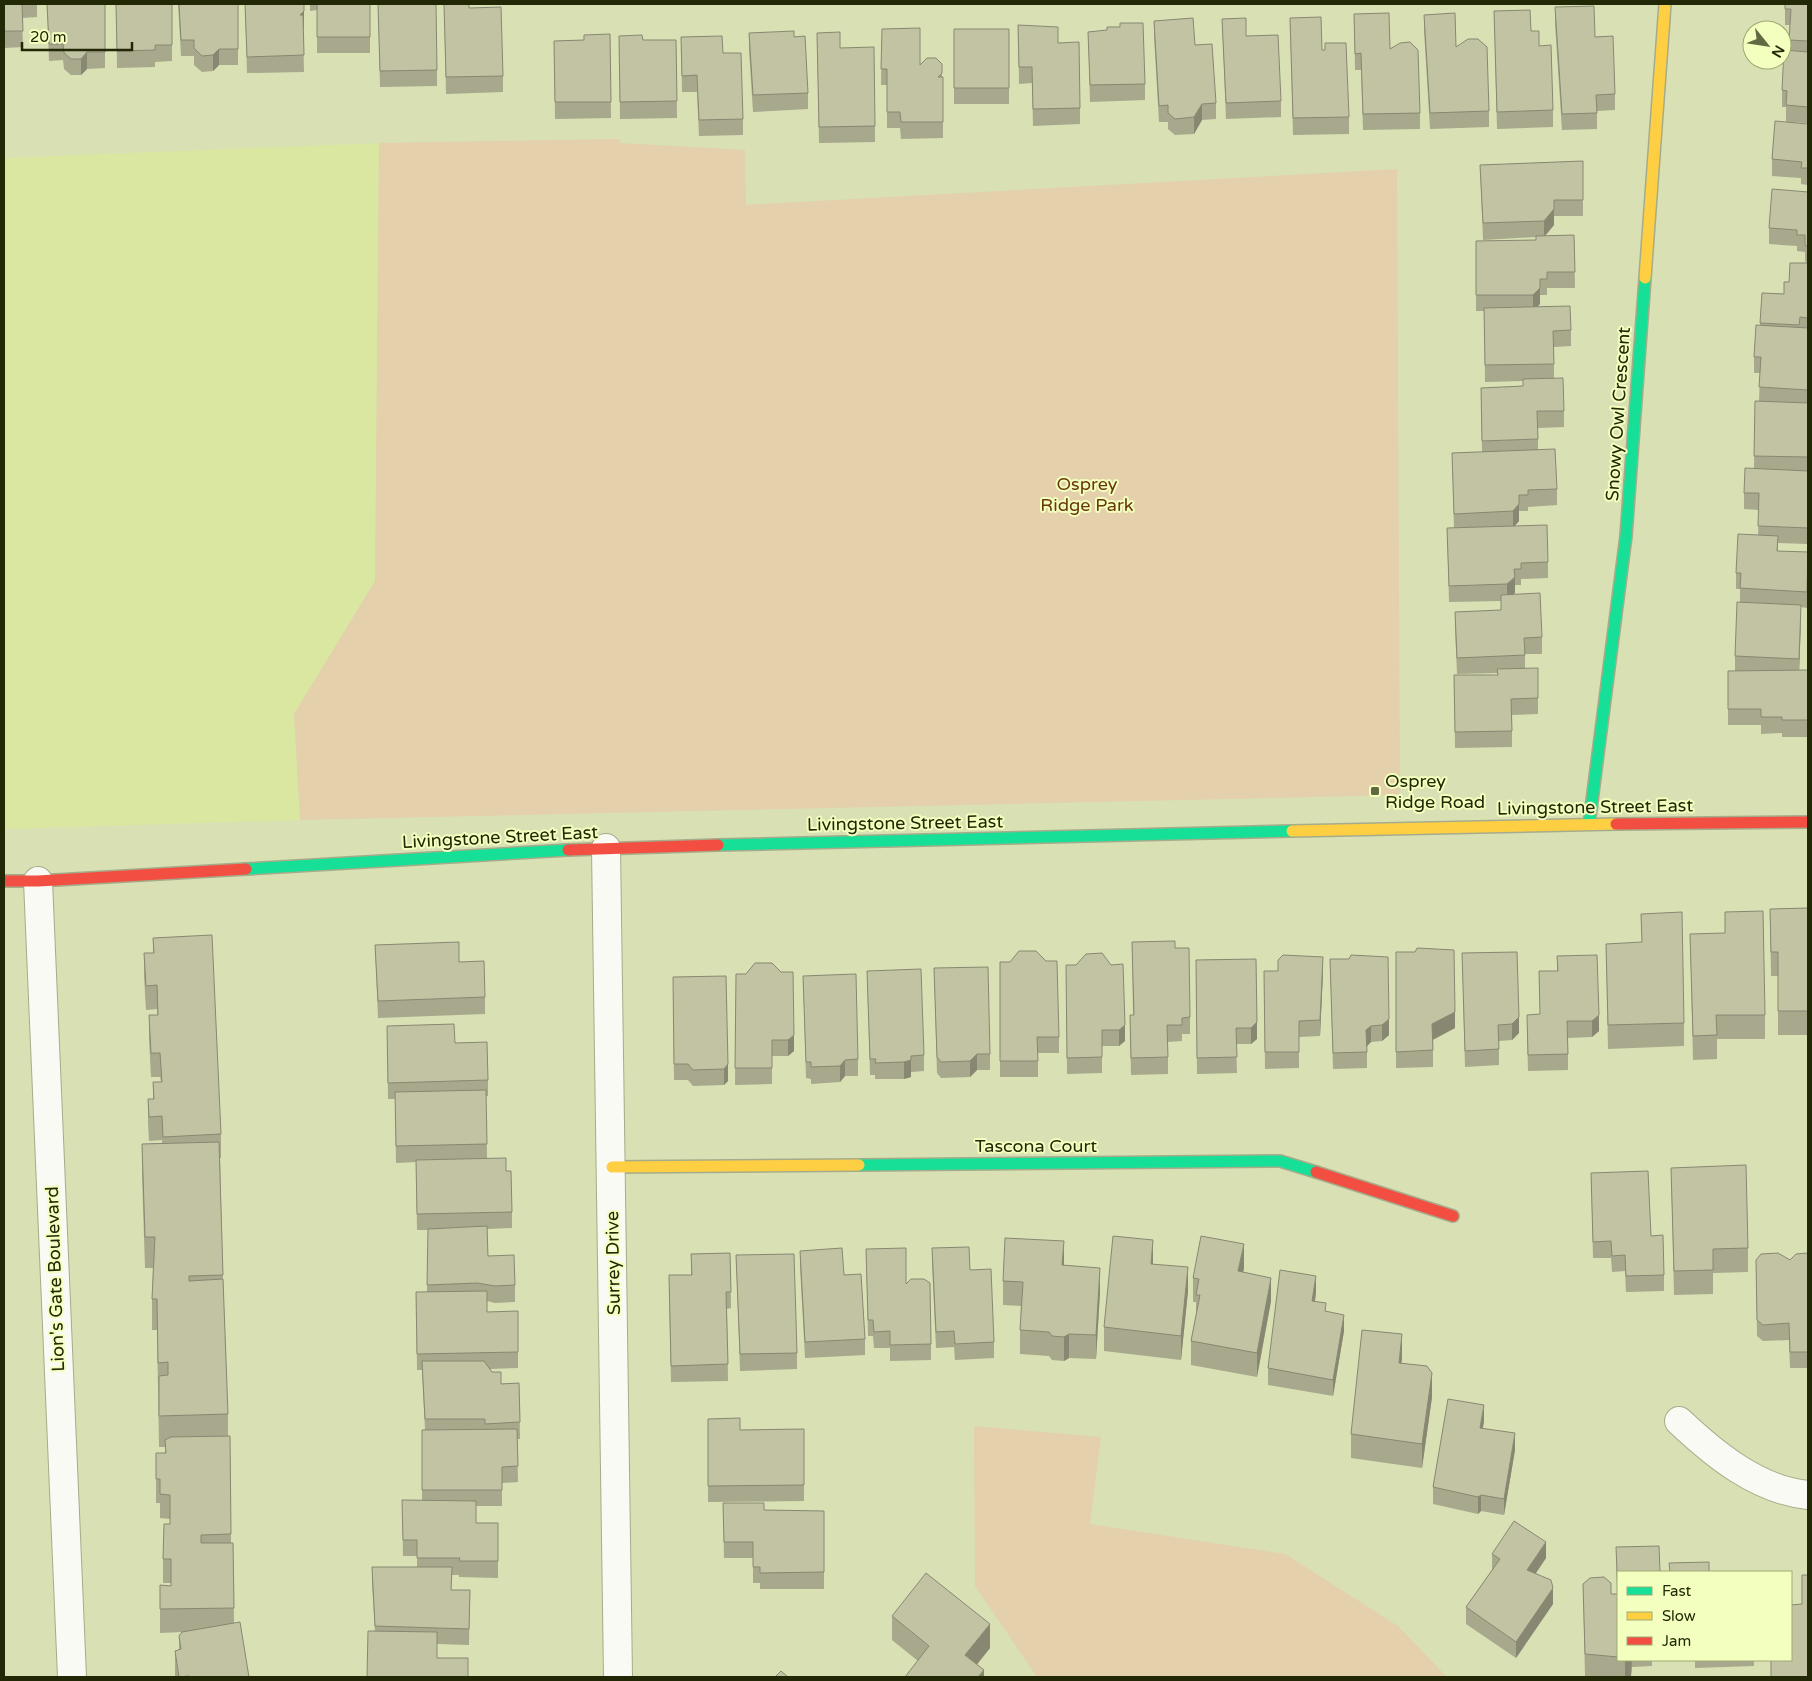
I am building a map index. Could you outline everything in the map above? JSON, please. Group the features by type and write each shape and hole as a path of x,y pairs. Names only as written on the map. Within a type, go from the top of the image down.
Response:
{"street":[{"name":"Snowy Owl Crescent","path":"1589,824 1626,536 1664,4"},
{"name":"Livingstone Street East","path":"4,881 38,881 606,848 1589,824 1808,822"},
{"name":"Surrey Drive","path":"606,848 618,1677"},
{"name":"Lion's Gate Boulevard","path":"38,881 72,1677"},
{"name":"Tascona Court","path":"612,1167 1280,1161 1453,1216"},
{"path":"1679,1421 1701,1442 1733,1466 1766,1484 1808,1496"}],"shaded area":[{"path":"379,143 375,581 294,714 300,820 4,829 4,158"}],"green space":[{"name":"Osprey Ridge Park","path":"619,139 620,143 745,150 746,205 1397,169 1400,795 300,820 294,714 375,581 379,143"},
{"path":"974,1426 1101,1437 1090,1524 1285,1554 1398,1626 1447,1677 1037,1677 975,1586"}],"building":[{"path":"4,4 22,4 23,31 4,31"},
{"path":"47,4 105,4 105,52 87,52 81,59 71,59 64,53 63,44 49,44"},
{"path":"116,4 172,4 172,45 155,45 155,50 117,51"},
{"path":"179,4 238,4 238,49 219,49 213,55 202,56 194,48 194,40 181,40"},
{"path":"245,4 304,4 304,11 300,15 303,15 304,55 247,57"},
{"path":"317,4 370,4 370,37 317,37"},
{"path":"378,4 436,4 437,70 380,71"},
{"path":"444,4 469,4 469,8 501,7 503,76 446,77"},
{"path":"1785,4 1808,4 1808,41 1792,40 1791,9 1785,9"},
{"path":"1594,6 1595,37 1613,36 1615,94 1596,95 1597,113 1562,114 1555,7"},
{"path":"1530,10 1531,31 1539,31 1539,46 1551,45 1553,110 1497,112 1494,11"},
{"path":"1389,13 1390,49 1400,43 1410,42 1418,50 1420,113 1363,114 1361,53 1355,54 1354,14"},
{"path":"1455,13 1456,47 1468,39 1478,39 1487,47 1489,111 1430,113 1424,15"},
{"path":"1321,17 1322,50 1325,50 1325,43 1346,43 1349,117 1293,118 1290,18"},
{"path":"1193,18 1195,45 1212,44 1216,103 1202,104 1194,117 1175,119 1168,113 1168,105 1159,106 1154,21"},
{"path":"1246,18 1246,36 1278,35 1281,101 1226,103 1222,19"},
{"path":"1120,23 1143,23 1145,84 1090,85 1088,32 1107,30 1107,27 1120,27"},
{"path":"1018,25 1058,27 1058,43 1079,42 1080,108 1033,109 1032,67 1019,67"},
{"path":"920,28 920,65 927,58 936,58 942,64 942,73 938,77 943,77 943,122 901,122 900,112 887,112 887,69 881,69 882,29"},
{"path":"954,29 1009,29 1009,88 954,88"},
{"path":"794,31 794,37 805,36 808,93 753,95 749,33"},
{"path":"840,32 840,48 874,47 875,126 819,127 817,33"},
{"path":"610,34 611,102 555,102 554,41 584,40 584,35"},
{"path":"642,35 643,40 676,40 677,101 620,102 619,36"},
{"path":"722,36 723,53 741,53 743,119 699,120 697,75 682,76 681,37"},
{"path":"1792,51 1808,52 1808,107 1786,105 1787,91 1782,90 1783,70 1792,70"},
{"path":"1775,121 1808,124 1808,168 1801,168 1802,162 1772,159"},
{"path":"1583,161 1583,200 1554,200 1554,209 1544,221 1483,223 1480,165"},
{"path":"1772,189 1808,192 1808,248 1805,244 1805,235 1797,235 1797,230 1769,228"},
{"path":"1574,235 1575,272 1547,272 1547,279 1540,279 1540,288 1533,295 1476,295 1476,241 1536,240 1536,236"},
{"path":"1790,263 1808,263 1808,318 1800,317 1799,325 1760,323 1762,293 1784,294 1784,282 1789,282"},
{"path":"1570,306 1571,330 1553,331 1554,364 1485,365 1484,308"},
{"path":"1756,325 1808,328 1808,390 1759,387 1761,357 1754,357"},
{"path":"1563,378 1564,411 1537,411 1538,439 1482,441 1481,388 1523,386 1523,379"},
{"path":"1755,401 1808,403 1808,457 1754,456"},
{"path":"1555,449 1557,489 1528,490 1528,495 1519,495 1519,504 1513,511 1454,514 1452,453"},
{"path":"1745,468 1808,471 1808,528 1758,526 1759,493 1744,493"},
{"path":"1547,525 1548,562 1521,563 1521,569 1514,569 1515,577 1507,584 1449,586 1447,528"},
{"path":"1738,534 1778,536 1777,551 1808,552 1807,592 1740,588 1741,573 1736,573"},
{"path":"1540,593 1542,637 1524,638 1525,655 1457,658 1455,612 1501,610 1501,595"},
{"path":"1737,602 1801,605 1799,659 1735,656"},
{"path":"1538,668 1538,698 1511,699 1512,731 1455,732 1454,675 1498,675 1497,669"},
{"path":"1808,670 1808,720 1782,720 1782,717 1761,717 1761,709 1728,709 1728,671"},
{"path":"1808,908 1808,1011 1778,1011 1778,952 1771,952 1770,909"},
{"path":"1763,911 1765,1015 1716,1015 1717,1035 1693,1036 1690,934 1725,933 1725,912"},
{"path":"1682,912 1684,1023 1608,1025 1606,944 1642,942 1641,914"},
{"path":"212,935 221,1134 163,1137 162,1116 149,1117 148,1099 154,1099 153,1082 162,1082 160,1053 151,1053 149,1015 158,1015 157,985 146,986 144,953 154,953 153,938"},
{"path":"1175,941 1175,948 1189,948 1190,1017 1182,1018 1182,1025 1167,1025 1168,1057 1131,1058 1130,1015 1134,1015 1132,942"},
{"path":"459,942 459,962 484,961 485,997 378,1001 375,945"},
{"path":"1417,948 1454,950 1455,1012 1432,1024 1433,1050 1396,1052 1396,952 1415,952"},
{"path":"1019,951 1036,951 1046,961 1057,961 1059,1037 1037,1037 1038,1061 1000,1061 1000,962 1010,962"},
{"path":"1517,952 1519,1017 1512,1024 1498,1025 1499,1049 1465,1051 1462,953"},
{"path":"1102,953 1111,965 1123,964 1125,1025 1119,1030 1102,1030 1102,1057 1067,1058 1066,965 1076,965 1086,954"},
{"path":"1283,955 1323,957 1320,1020 1299,1021 1299,1052 1265,1052 1264,971 1278,971 1278,960"},
{"path":"1351,955 1388,957 1389,1019 1382,1025 1371,1026 1366,1030 1367,1052 1333,1053 1330,959 1349,959"},
{"path":"1597,955 1599,1015 1592,1021 1567,1021 1568,1054 1528,1055 1527,1015 1540,1014 1539,971 1558,971 1557,956"},
{"path":"1256,959 1257,1022 1251,1028 1236,1028 1237,1057 1197,1058 1196,960"},
{"path":"755,963 772,963 781,972 793,972 794,1035 788,1040 772,1040 772,1068 735,1068 736,974 746,974"},
{"path":"988,967 990,1054 977,1054 970,1061 941,1062 937,1057 934,968"},
{"path":"921,969 924,1055 911,1056 911,1060 904,1062 875,1063 876,1059 870,1059 867,971"},
{"path":"856,974 858,1059 845,1060 840,1066 811,1067 811,1062 806,1062 803,976"},
{"path":"726,976 728,1064 724,1069 693,1070 688,1064 674,1064 673,977"},
{"path":"454,1024 455,1043 487,1042 488,1080 388,1083 387,1026"},
{"path":"486,1090 487,1144 396,1146 395,1092"},
{"path":"219,1142 223,1275 189,1276 189,1281 223,1279 228,1414 159,1416 159,1376 168,1375 168,1362 158,1363 157,1299 152,1299 155,1237 145,1237 142,1144"},
{"path":"506,1158 506,1171 511,1171 512,1212 417,1214 416,1160"},
{"path":"1746,1165 1748,1248 1713,1249 1713,1270 1674,1271 1671,1168"},
{"path":"1648,1171 1651,1236 1663,1235 1664,1275 1626,1276 1625,1255 1612,1256 1611,1241 1593,1242 1591,1173"},
{"path":"487,1226 488,1256 514,1255 515,1285 495,1286 477,1283 427,1285 428,1229"},
{"path":"1113,1236 1153,1240 1151,1264 1188,1267 1181,1336 1104,1327"},
{"path":"1201,1236 1244,1244 1238,1271 1271,1278 1257,1353 1191,1341 1200,1295 1196,1295 1199,1279 1193,1278"},
{"path":"1005,1238 1064,1241 1062,1265 1100,1268 1096,1335 1069,1334 1064,1337 1052,1336 1049,1332 1020,1330 1023,1282 1003,1281"},
{"path":"969,1247 970,1270 991,1269 994,1342 955,1344 954,1331 936,1332 932,1248"},
{"path":"842,1248 844,1275 861,1274 865,1339 805,1342 800,1251"},
{"path":"906,1248 906,1284 911,1279 924,1279 930,1283 931,1344 890,1345 890,1331 874,1332 873,1320 868,1320 866,1249"},
{"path":"730,1253 731,1292 726,1292 728,1364 671,1366 669,1275 692,1275 691,1254"},
{"path":"1778,1253 1790,1260 1796,1254 1808,1253 1808,1352 1790,1352 1789,1323 1763,1325 1757,1320 1756,1260 1761,1254"},
{"path":"794,1254 797,1353 740,1354 736,1255"},
{"path":"1280,1270 1316,1276 1312,1301 1326,1303 1325,1311 1344,1315 1333,1380 1268,1368"},
{"path":"487,1291 487,1312 518,1311 518,1352 417,1354 416,1292"},
{"path":"1362,1330 1402,1334 1399,1363 1427,1366 1432,1373 1422,1444 1351,1434"},
{"path":"422,1361 484,1361 492,1372 501,1372 501,1384 519,1383 520,1422 485,1424 485,1419 425,1419"},
{"path":"1448,1399 1484,1405 1480,1428 1515,1433 1504,1499 1481,1495 1478,1497 1433,1487"},
{"path":"740,1418 740,1430 804,1429 804,1485 708,1486 708,1419"},
{"path":"517,1429 518,1466 502,1467 502,1490 422,1490 422,1430"},
{"path":"230,1436 231,1534 201,1535 201,1543 233,1543 234,1608 160,1609 160,1585 171,1586 171,1559 163,1559 164,1524 170,1524 170,1495 160,1494 160,1479 156,1479 156,1453 166,1453 165,1440 171,1437"},
{"path":"402,1500 476,1501 476,1523 498,1523 498,1561 459,1561 460,1558 417,1558 417,1540 403,1540"},
{"path":"723,1503 764,1503 764,1510 824,1511 824,1572 760,1573 760,1567 753,1567 753,1542 724,1542"},
{"path":"1514,1521 1546,1542 1527,1570 1551,1580 1553,1588 1516,1642 1466,1607 1500,1559 1492,1554"},
{"path":"1659,1546 1660,1571 1617,1571 1616,1547"},
{"path":"1709,1562 1709,1571 1670,1571 1669,1563"},
{"path":"372,1567 452,1567 451,1590 470,1590 469,1629 375,1626"},
{"path":"926,1573 990,1624 965,1655 984,1670 978,1677 905,1677 929,1646 892,1616"},
{"path":"1802,1575 1808,1575 1808,1677 1771,1677 1771,1661 1792,1661 1792,1605 1802,1604"},
{"path":"1604,1577 1611,1583 1611,1594 1617,1594 1617,1657 1585,1654 1583,1584 1590,1578"},
{"path":"240,1622 249,1677 179,1677 175,1651 181,1649 179,1636 182,1632"},
{"path":"368,1631 437,1632 437,1658 468,1658 468,1677 367,1677"},
{"path":"781,1671 788,1677 775,1677"}],"traffic: fast":[{"path":"1589,824 1626,536 1645,278"},
{"path":"718,845 1292,831"},
{"path":"246,869 568,850"},
{"path":"859,1165 1280,1161 1316,1172"}],"traffic: slow":[{"path":"1645,278 1665,4"},
{"path":"1292,831 1616,824"},
{"path":"612,1167 859,1165"}],"traffic: jam":[{"path":"1616,824 1808,822"},
{"path":"568,850 718,845"},
{"path":"4,881 38,881 246,869"},
{"path":"1316,1172 1453,1216"}],"place":[{"name":"Osprey Ridge Road","path":"1375,791"}]}
